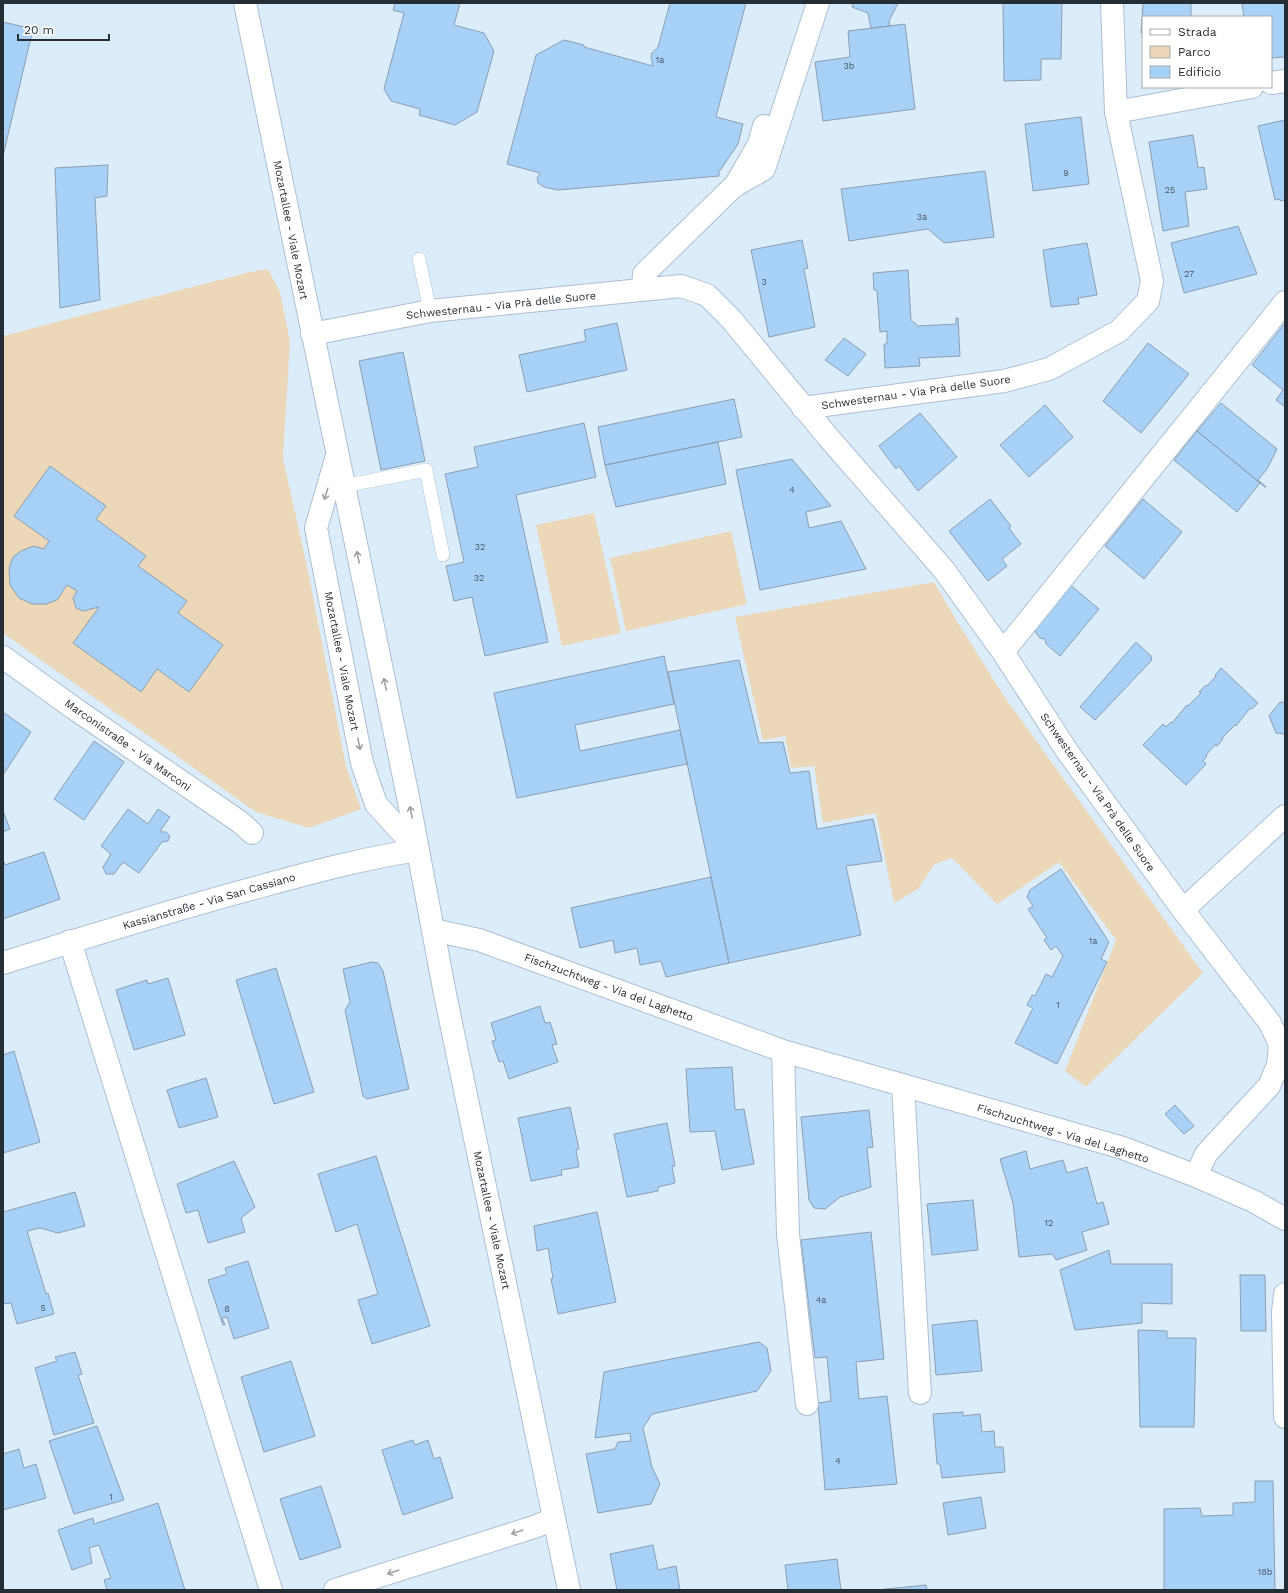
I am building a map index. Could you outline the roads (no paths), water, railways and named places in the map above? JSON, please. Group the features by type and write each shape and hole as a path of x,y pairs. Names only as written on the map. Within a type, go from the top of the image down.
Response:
{"street":[{"name":"Mozartallee - Viale Mozart","path":"245,3 418,850 445,994 569,1590"},
{"path":"643,290 644,274 734,186 759,144 804,3"},
{"path":"734,186 764,170 818,3"},
{"name":"Schwesternau - Via Prà delle Suore","path":"803,408 1004,381 1049,369 1119,331 1148,301 1152,281 1116,112 1112,3"},
{"path":"1272,84 1285,81"},
{"path":"1116,112 1247,88"},
{"name":"Schwesternau - Via Prà delle Suore","path":"312,334 430,311 680,286 707,295 731,319 803,408 944,570 1003,652 1067,751 1183,910 1270,1023 1280,1045 1278,1065 1269,1086 1206,1154 1196,1176"},
{"path":"1003,652 1285,302"},
{"name":"Mozartallee - Viale Mozart","path":"337,456 316,528 362,763 376,804 418,850"},
{"name":"Marconistraße - Via Marconi","path":"3,658 240,822 252,833"},
{"path":"1183,910 1285,816"},
{"name":"Kassianstraße - Via San Cassiano","path":"3,963 192,904 333,867 381,856 418,850"},
{"name":"Fischzuchtweg - Via del Laghetto","path":"434,930 478,940 784,1051 1123,1148 1196,1176 1253,1201 1285,1219"},
{"path":"70,942 272,1590"},
{"path":"784,1051 788,1234 807,1404"},
{"path":"903,1085 920,1393"},
{"path":"1285,1294 1283,1312 1285,1417"},
{"path":"335,1590 534,1527 554,1519"}],"lane":[{"path":"419,260 430,311"},
{"path":"343,486 426,470 443,555"}]}
